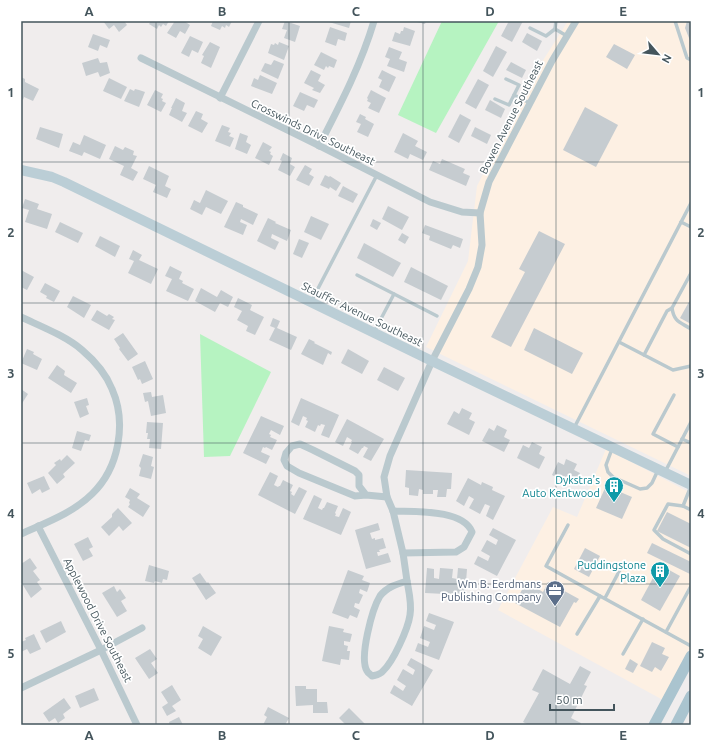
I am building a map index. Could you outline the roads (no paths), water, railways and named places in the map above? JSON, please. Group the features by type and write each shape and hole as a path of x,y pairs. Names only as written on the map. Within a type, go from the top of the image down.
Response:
{"main road":[{"path":"654,725 691,656"},
{"path":"676,725 691,697 684,692 680,676"},
{"path":"661,712 667,716 671,725"}],"street":[{"path":"220,98 259,21"},
{"path":"319,146 354,76 374,21"},
{"name":"Bowen Avenue Southeast","path":"407,581 386,590 380,596 375,608 365,652 367,672 372,676 383,671 392,657 402,639 410,616 410,601 403,553 393,511 387,497 384,477 390,456 432,361 469,289 478,267 482,245 480,213 490,182 552,61 576,21"},
{"name":"Crosswinds Drive Southeast","path":"141,58 430,202 462,212 480,213"},
{"name":"Stauffer Avenue Southeast","path":"21,170 52,177 64,182 691,485"},
{"path":"21,316 61,336 78,347 100,368 114,394 118,406 120,424 118,443 112,462 104,480 93,494 70,511 21,534"},
{"path":"366,495 359,486 359,475 355,471 300,444 292,446 286,453 284,460 287,466 299,473 355,496 366,495 387,497"},
{"path":"393,511 446,514 460,519 470,525 472,532 464,547 456,552 403,553"},
{"name":"Applewood Drive Southeast","path":"38,526 137,725"},
{"path":"21,688 101,650 142,628"}],"lane":[{"path":"530,28 546,36 555,29 556,21"},
{"path":"675,21 687,58 691,60"},
{"path":"555,29 567,36"},
{"path":"494,99 509,105 519,85 506,79"},
{"path":"514,95 530,103"},
{"path":"310,302 377,175"},
{"path":"574,429 691,203"},
{"path":"681,222 691,227"},
{"path":"644,355 667,312 672,308 691,273"},
{"path":"357,275 437,316"},
{"path":"374,333 394,294"},
{"path":"672,308 674,318 691,329"},
{"path":"619,342 673,370 691,366"},
{"path":"674,395 653,434 678,446"},
{"path":"612,448 606,465 608,472 613,477 640,489 646,488 662,471 691,422"},
{"path":"682,439 691,443"},
{"path":"683,506 691,485"},
{"path":"691,510 683,506 668,504 654,530 663,539 691,554"},
{"path":"568,525 546,566 691,646"},
{"path":"605,598 622,566"},
{"path":"666,632 691,586"},
{"path":"577,634 600,596"},
{"path":"623,654 643,619"}],"place":[{"name":"Dykstra's Auto Kentwood","path":"614,503"},
{"name":"Puddingstone Plaza","path":"660,588"},
{"name":"Wm B. Eerdmans Publishing Company","path":"555,607"}]}
